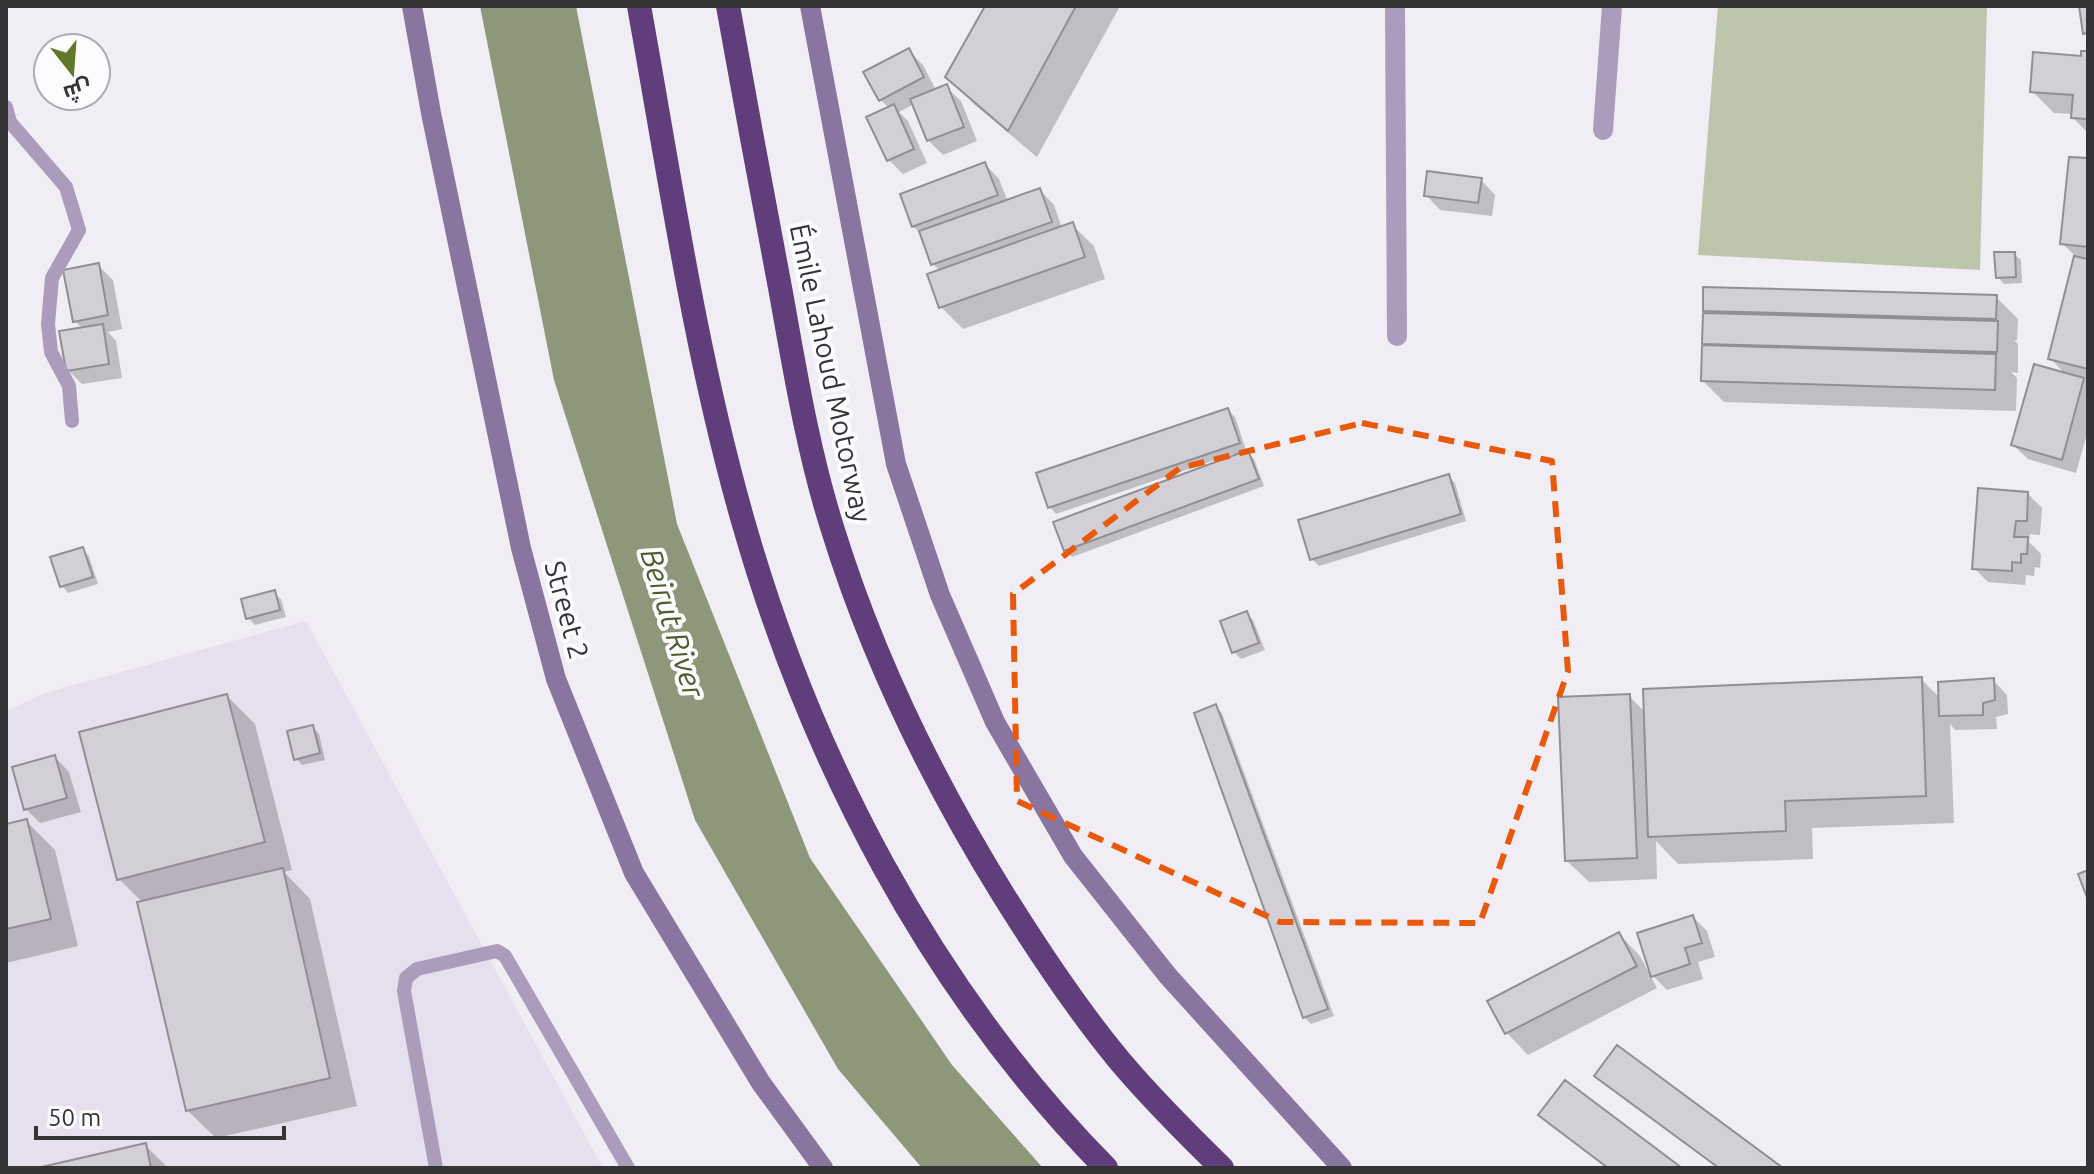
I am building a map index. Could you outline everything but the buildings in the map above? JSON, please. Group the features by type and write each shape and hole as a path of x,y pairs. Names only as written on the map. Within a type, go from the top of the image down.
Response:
{"highway":[{"path":"639,6 700,338 729,467 762,583 807,707 887,874 934,950 1021,1072 1061,1122 1106,1168"},
{"name":"Émile Lahoud Motorway","path":"728,6 812,450 831,526 863,616 894,690 924,757 955,815 1076,1005 1170,1117 1222,1168"}],"street":[{"name":"Street 2","path":"412,6 431,113 521,548 556,679 634,873 761,1083 823,1168"},
{"path":"810,6 896,464 940,595 995,722 1073,856 1168,976 1342,1168"},
{"path":"1395,6 1397,336"},
{"path":"1603,130 1612,6"}],"lane":[{"path":"6,107 10,122 66,187 79,230 52,278 48,324 51,352 69,386 72,421"},
{"path":"436,1168 404,991 406,978 417,969 497,951 505,956 628,1168"}],"highlighted area":[{"path":"1362,423 1552,461 1568,671 1480,923 1280,922 1017,801 1013,594 1180,468"}],"shaded area":[{"path":"1718,6 1987,6 1980,270 1698,255"},
{"path":"306,621 603,1168 6,1168 6,711 45,693"}],"water":[{"name":"Beirut River","path":"480,6 576,6 677,524 810,858 952,1065 1043,1168 922,1168 838,1069 695,820 554,380"}]}
